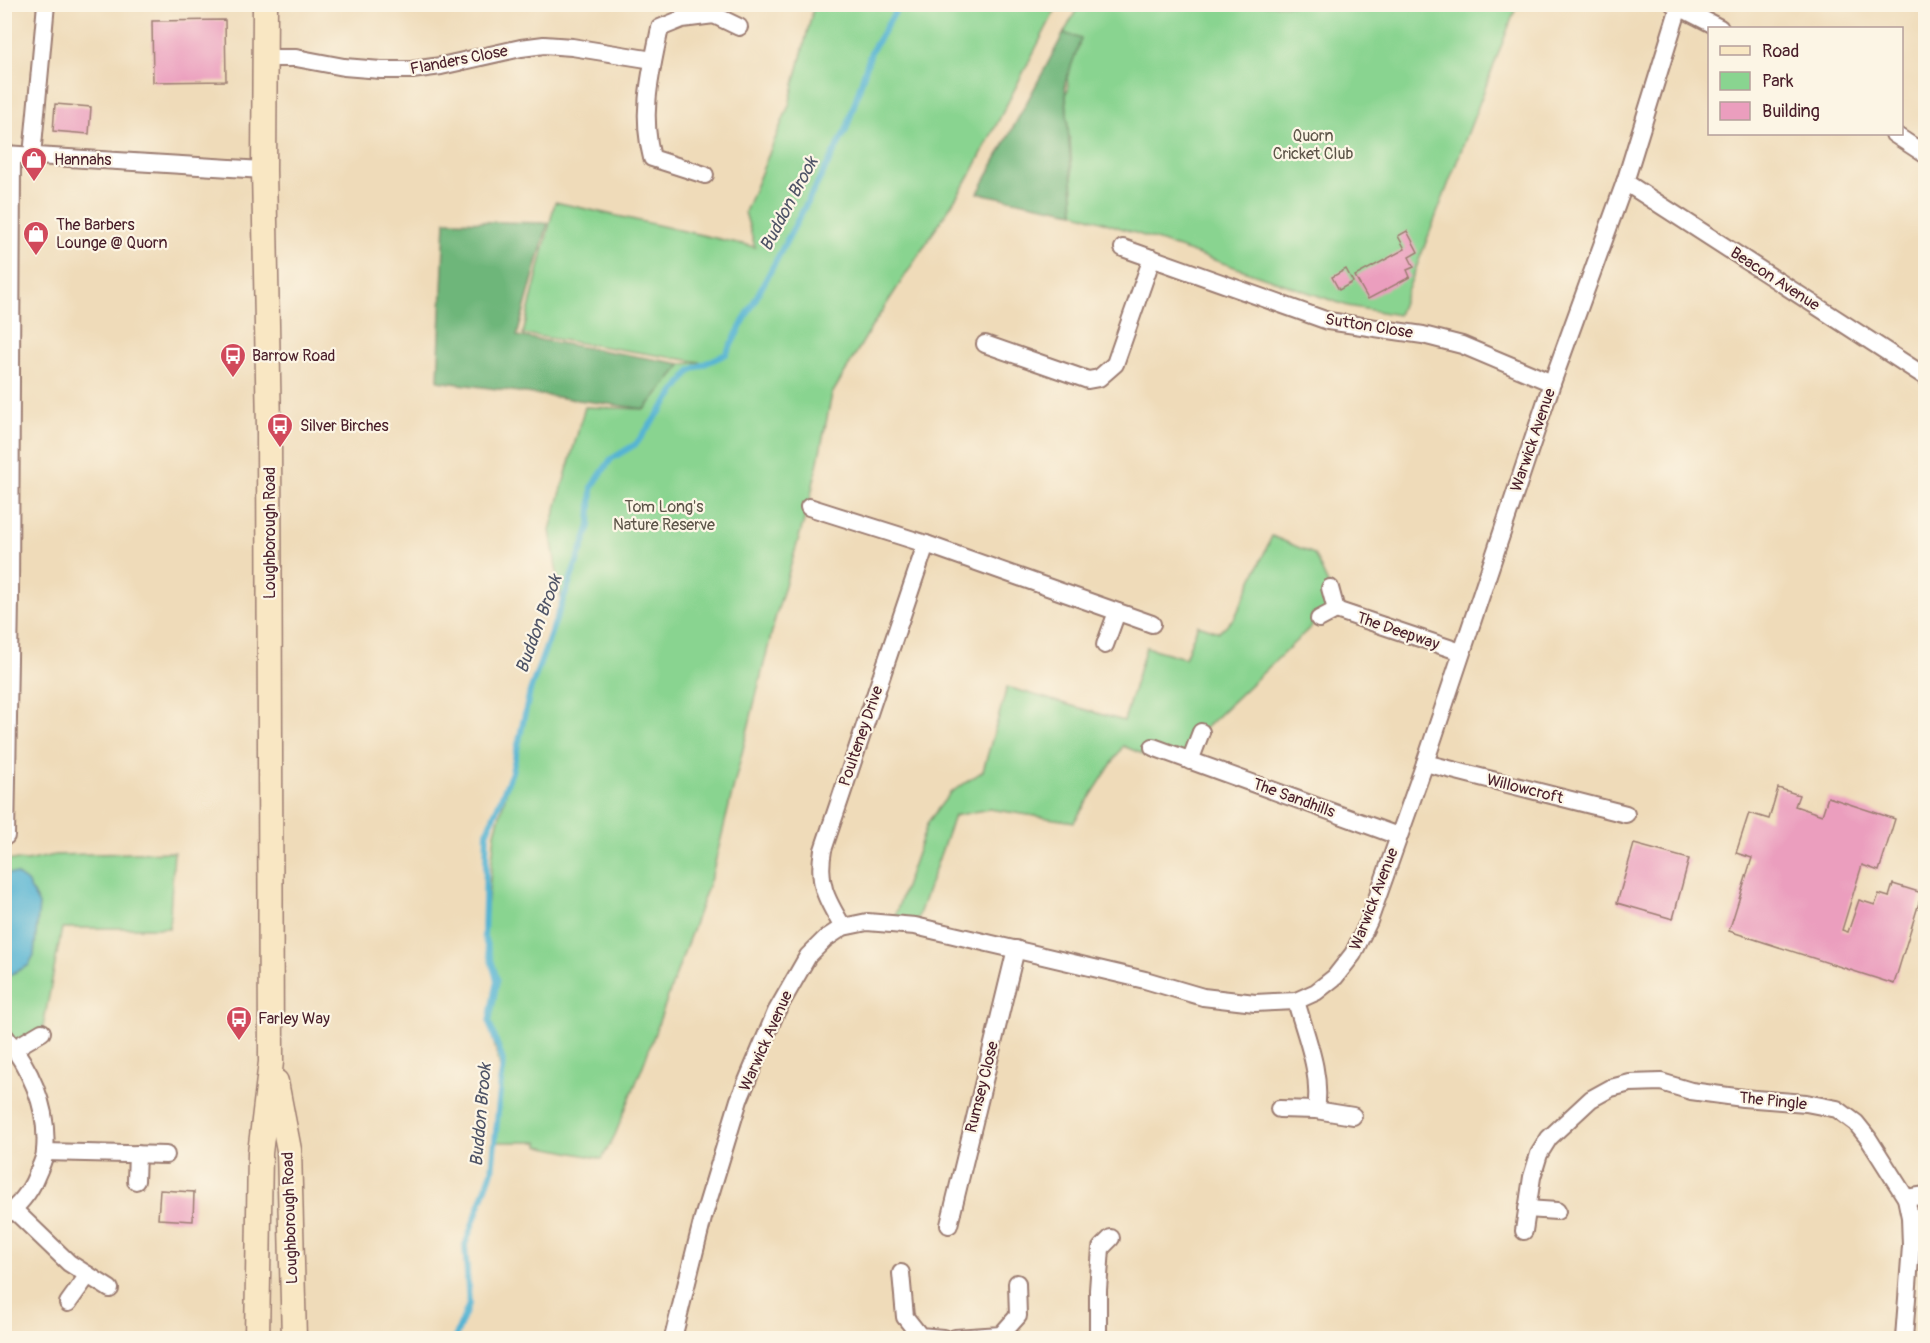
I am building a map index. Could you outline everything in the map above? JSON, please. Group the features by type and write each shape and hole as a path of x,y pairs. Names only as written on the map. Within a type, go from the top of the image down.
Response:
{"street":[{"path":"32,156 46,4"},
{"name":"Loughborough Road","path":"257,1338 260,1153 272,1062 269,439 264,170 265,4"},
{"path":"1676,6 1705,12 1718,27"},
{"name":"Warwick Avenue","path":"673,1338 703,1218 743,1090 776,1012 808,956 825,939 843,927 867,922 915,926 1016,949 1203,997 1255,1003 1296,1001 1316,992 1353,954 1369,921 1425,763 1552,383 1625,182 1676,6"},
{"path":"705,175 652,158 646,138 646,95 660,28 682,19 714,15 739,27"},
{"name":"Flanders Close","path":"264,58 296,58 381,70 412,70 544,45 572,46 653,60"},
{"path":"1896,135 1926,155"},
{"path":"6,836 8,154 264,170"},
{"name":"Beacon Avenue","path":"1625,182 1926,377"},
{"name":"Sutton Close","path":"1123,248 1328,321 1423,335 1462,345 1552,383"},
{"path":"985,344 1088,380 1099,378 1115,364 1152,258"},
{"path":"809,507 926,544 1152,624"},
{"name":"Poulteney Drive","path":"843,927 822,886 820,868 823,850 926,544"},
{"name":"The Deepway","path":"1330,588 1336,610"},
{"name":"The Deepway","path":"1319,619 1336,610 1461,652"},
{"path":"1105,645 1117,612"},
{"path":"1190,761 1201,732"},
{"name":"The Sandhills","path":"1153,747 1398,836"},
{"name":"Willowcroft","path":"1425,763 1626,814"},
{"name":"Rumsey Close","path":"948,1225 1016,949"},
{"path":"1296,1001 1316,1070 1319,1092 1316,1110"},
{"path":"42,1032 10,1042 28,1068 43,1110 45,1152 32,1185 9,1213 69,1263 110,1289"},
{"name":"Loughborough Road","path":"272,1062 289,1150 294,1338"},
{"name":"The Pingle","path":"1524,1231 1532,1177 1539,1154 1549,1138 1591,1099 1611,1088 1630,1083 1661,1082 1701,1092 1806,1103 1837,1109 1856,1123 1868,1138 1906,1198 1910,1217 1911,1246 1905,1338"},
{"path":"1279,1109 1316,1110 1353,1116"},
{"path":"45,1152 166,1155"},
{"path":"136,1154 136,1181"},
{"path":"1906,1198 1926,1195"},
{"path":"1527,1209 1557,1211"},
{"path":"1098,1338 1101,1248 1111,1238"},
{"path":"901,1273 905,1317 920,1335 943,1338"},
{"path":"68,1303 87,1275"},
{"path":"955,1338 1001,1335 1018,1316 1017,1283"}],"green space":[{"name":"Tom Long's Nature Reserve","path":"814,5 1058,5 970,176 871,328 832,394 810,500 775,619 712,875 644,1063 615,1135 602,1159 539,1146 539,1142 495,1142 501,1072 489,1022 497,980 484,936 495,833 533,683 562,604 550,530 585,407 645,409 682,364 700,362 523,334 555,202 755,247 745,212 789,105"},
{"name":"Quorn Cricket Club","path":"1079,5 1517,5 1398,315 1348,306 1074,212 1064,33"},
{"path":"1064,33 1081,39 1065,83 1074,212 978,193"},
{"path":"445,221 548,223 517,336 682,364 645,409 438,381"},
{"path":"1272,536 1314,554 1330,588 1336,610 1319,619 1201,732 1190,761 1153,748 1150,757 1123,746 1074,822 989,809 954,816 915,926 892,924 928,822 950,793 983,771 1007,687 1124,721 1146,647 1185,658 1198,625 1219,632 1235,617"},
{"path":"174,852 169,928 62,928 42,1032 15,1048 5,1035 5,859 27,861 55,855"}],"water":[{"path":"5,873 16,874 27,882 39,905 34,955 28,966 5,977"}],"building":[{"path":"225,20 226,81 153,82 152,21"},
{"path":"55,104 91,107 89,134 53,131"},
{"path":"1407,231 1418,252 1409,257 1414,267 1407,270 1410,277 1368,299 1355,276 1405,249 1398,236"},
{"path":"1346,269 1353,282 1339,290 1332,277"},
{"path":"1778,788 1799,795 1795,806 1822,815 1828,797 1895,819 1879,871 1862,865 1842,930 1848,932 1859,900 1875,905 1879,894 1889,897 1893,884 1922,893 1894,984 1729,931 1752,858 1736,853 1749,813 1769,819"},
{"path":"1634,844 1689,859 1673,919 1617,903"},
{"path":"160,1190 194,1192 193,1221 158,1219"}],"waterway":[{"name":"Buddon Brook","path":"455,1338 469,1304 465,1245 492,1171 503,1061 489,1022 497,980 484,936 487,832 512,772 530,691 590,526 592,487 611,459 636,444 691,370 726,354 846,130 871,52 900,4"}],"place":[{"name":"Hannahs","path":"34,183"},
{"name":"The Barbers Lounge @ Quorn","path":"36,257"},
{"name":"Barrow Road","path":"233,379"},
{"name":"Silver Birches","path":"280,449"},
{"name":"Farley Way","path":"239,1042"}]}
